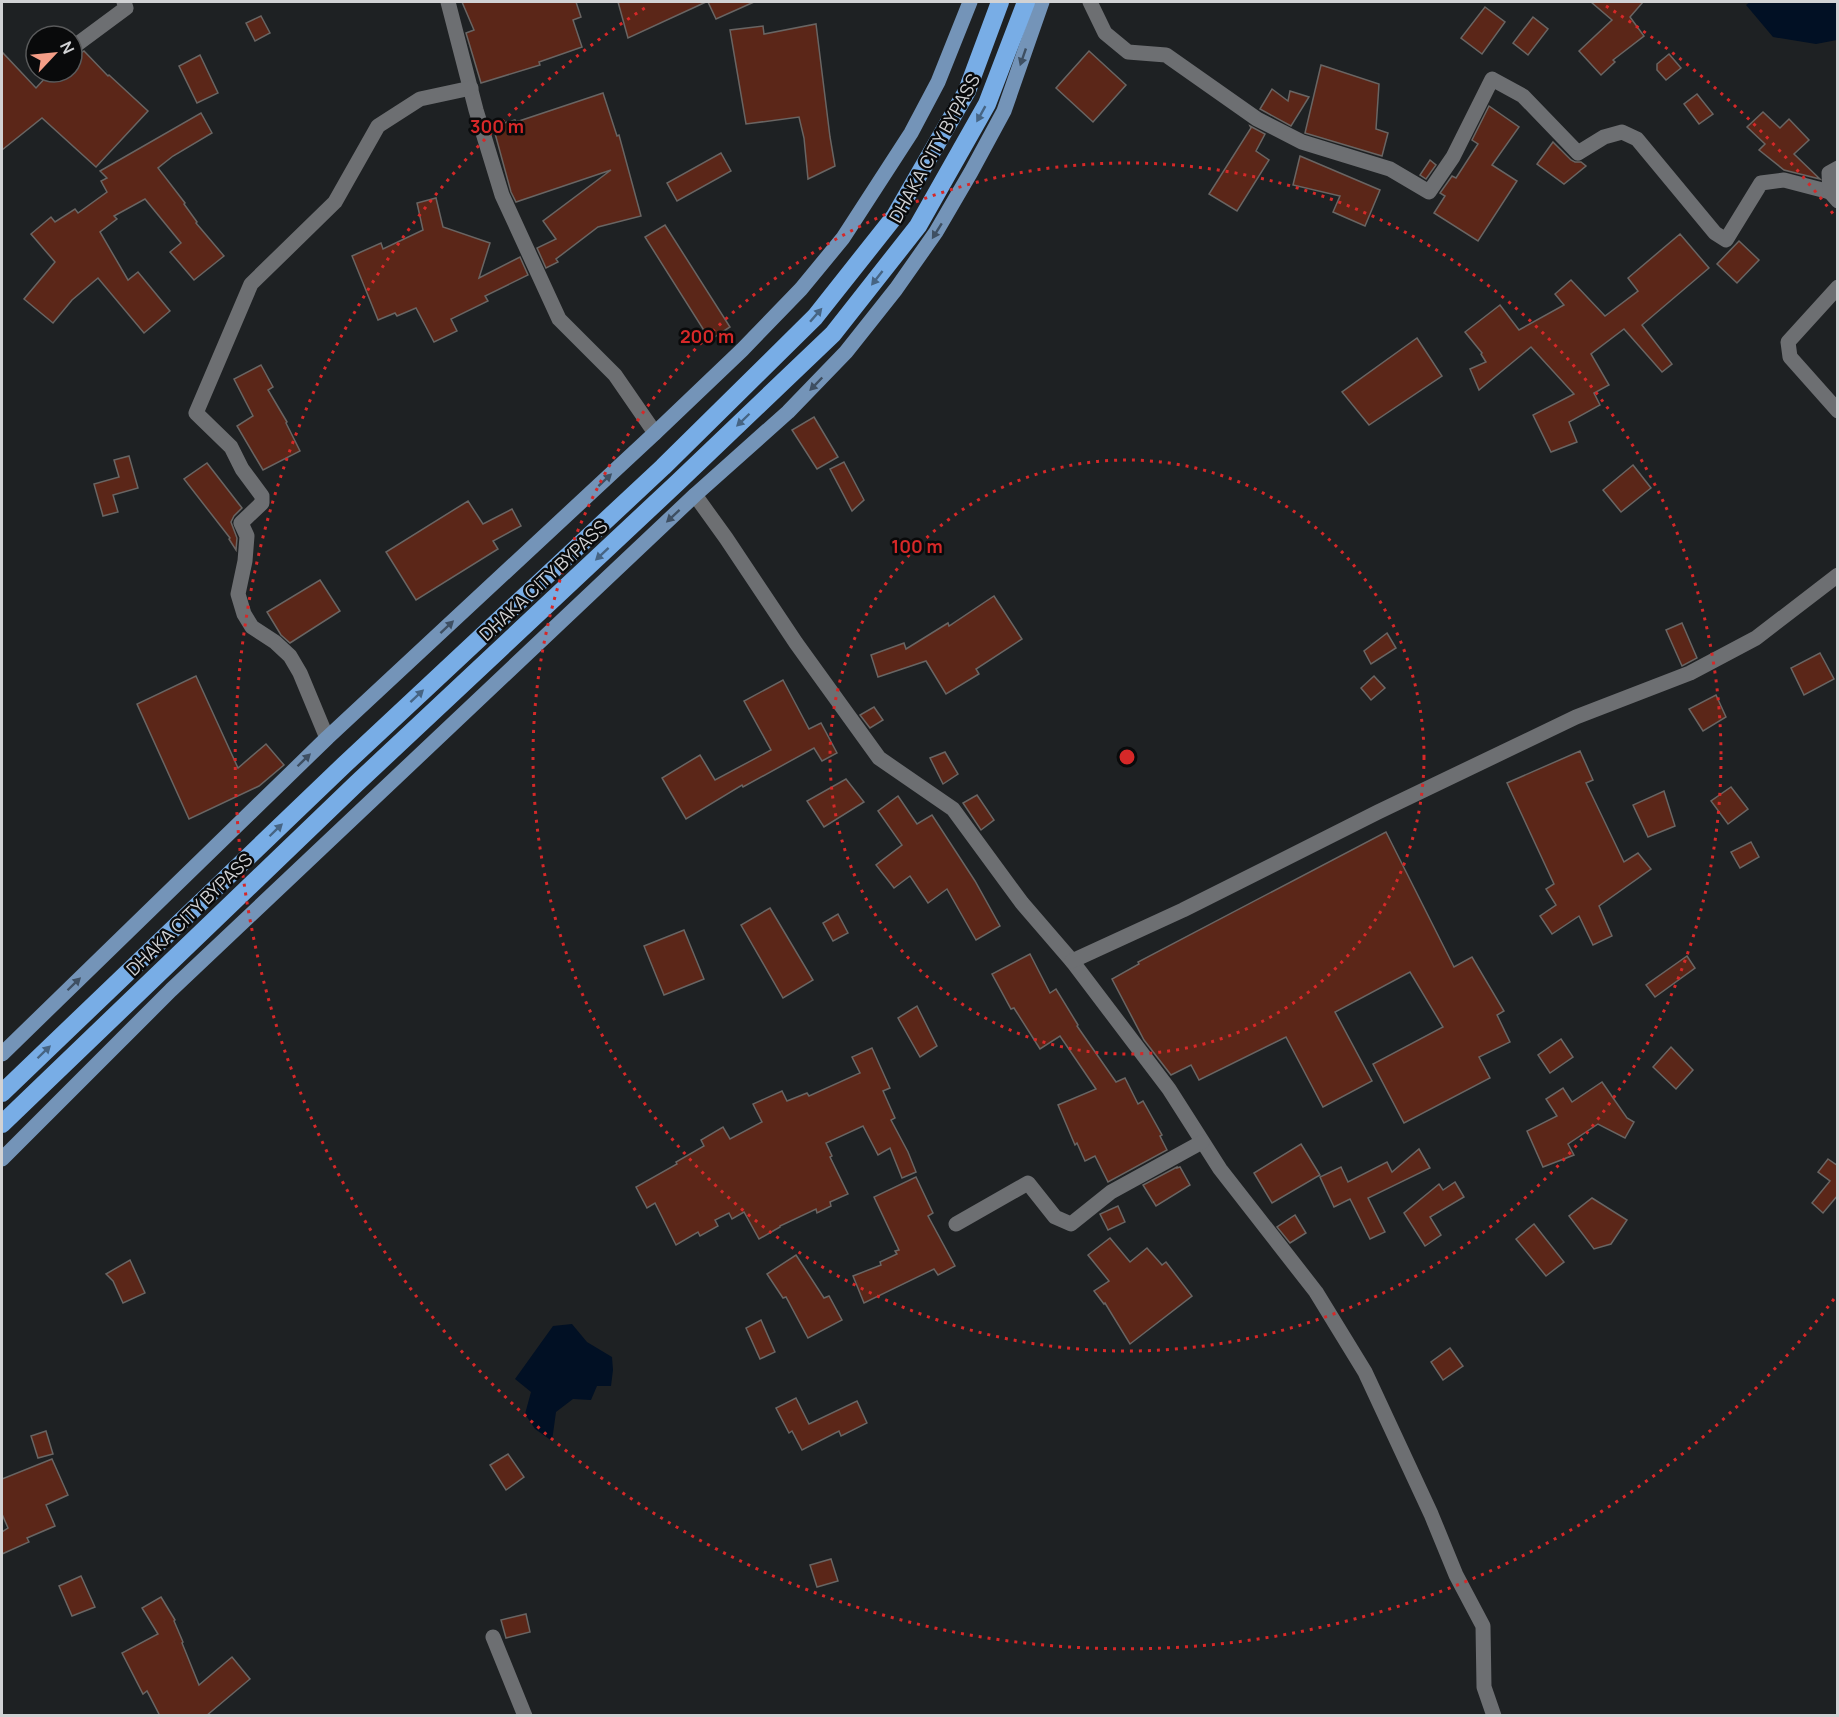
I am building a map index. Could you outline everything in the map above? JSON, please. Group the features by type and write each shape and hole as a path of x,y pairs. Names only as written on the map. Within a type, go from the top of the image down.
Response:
{"highway":[{"name":"DHAKA CITY BYPASS","path":"2,1092 344,765 663,466 815,318 895,216 967,91 1000,2"},
{"name":"DHAKA CITY BYPASS","path":"2,1124 348,791 833,334 918,226 987,104 1026,2"}],"main road":[{"path":"2,1054 327,738 655,433 742,350 801,289 843,238 911,134 938,82 970,2"},
{"path":"2,1159 171,990 694,495 788,412 846,352 896,289 936,232 1004,111 1042,2"}],"street":[{"path":"84,39 126,8 124,2"},
{"path":"448,2 502,195 559,319 615,375 655,433"},
{"path":"1090,2 1105,33 1128,52 1166,55 1257,119 1302,142 1390,169 1429,192 1453,157 1492,79 1523,96 1578,153 1604,137 1622,132 1637,140 1715,232 1726,240 1761,183 1784,180 1834,196"},
{"path":"327,738 300,673 290,656 275,642 252,627 244,614 238,594 247,536 241,523 262,503 262,496 242,469 231,447 196,413 250,284 335,202 378,126 420,99 471,88"},
{"path":"1834,196 1829,173 1838,168"},
{"path":"1838,287 1788,342 1790,357 1838,411"},
{"path":"694,495 879,758 953,809 1022,903 1072,961 1169,1089 1220,1169 1316,1293 1365,1372 1431,1514 1456,1575 1483,1626 1484,1687 1494,1716"},
{"path":"1072,961 1183,910 1378,812 1576,717 1690,673 1756,638 1838,575"},
{"path":"956,1224 1028,1183 1055,1217 1071,1224 1111,1192 1202,1142"},
{"path":"494,1637 525,1716"}],"water":[{"path":"1750,2 1837,2 1837,40 1816,44 1773,37 1746,5"},
{"path":"572,1324 587,1342 612,1357 611,1386 597,1386 591,1400 573,1399 556,1412 552,1441 535,1429 525,1414 531,1392 515,1379 553,1326"}],"building":[{"path":"462,2 576,2 581,17 573,20 582,47 539,62 540,65 481,83 466,33 474,30"},
{"path":"618,2 706,2 628,38"},
{"path":"708,2 754,2 716,19"},
{"path":"1591,2 1643,2 1630,17 1644,36 1613,60 1615,62 1601,75 1579,51 1612,20"},
{"path":"1485,7 1505,22 1482,54 1461,38"},
{"path":"261,16 270,33 255,41 246,23"},
{"path":"1533,17 1548,29 1528,55 1513,43"},
{"path":"816,24 835,166 808,179 804,138 799,117 746,124 730,30 763,26 764,34"},
{"path":"84,51 108,76 148,111 96,167 42,118 2,150 2,52 24,75 24,84 32,84 36,88 40,84 84,84"},
{"path":"1089,51 1126,85 1093,122 1056,88"},
{"path":"1669,54 1681,68 1666,80 1657,70 1657,64"},
{"path":"200,55 218,93 197,103 179,66"},
{"path":"1321,65 1379,84 1376,129 1388,133 1382,156 1305,133"},
{"path":"1272,89 1288,101 1290,91 1309,97 1291,126 1260,109"},
{"path":"603,93 617,136 619,135 641,216 598,227 556,259 558,262 546,268 537,248 556,239 543,221 611,170 516,202 511,192 493,126 515,120 516,122"},
{"path":"1697,94 1713,114 1699,124 1684,104"},
{"path":"1489,106 1519,127 1492,165 1517,181 1478,241 1434,213 1445,196 1440,193 1452,176 1456,178 1478,144 1472,140"},
{"path":"1763,112 1780,128 1789,119 1809,140 1794,154 1820,179 1784,170 1759,150 1765,144 1747,127"},
{"path":"201,113 212,133 173,156 158,168 185,203 196,223 224,256 194,280 170,252 181,243 145,199 114,216 117,219 100,232 128,280 138,272 170,311 144,333 98,278 72,300 53,323 24,299 55,262 31,234 51,217 55,222 75,209 78,213 107,192 101,181 107,178 100,171"},
{"path":"1250,126 1265,134 1256,151 1269,160 1237,211 1209,194 1251,128"},
{"path":"1553,142 1571,160 1581,162 1586,166 1564,184 1537,164"},
{"path":"721,153 731,171 677,201 667,183"},
{"path":"1300,156 1380,190 1365,226 1333,212 1340,196 1293,185"},
{"path":"1430,160 1436,165 1426,179 1420,175"},
{"path":"436,198 443,227 490,243 479,278 520,257 528,275 485,296 488,301 451,319 457,331 434,342 416,308 397,316 395,313 378,320 352,256 381,243 383,249 423,230 417,203"},
{"path":"665,225 730,327 710,340 645,237"},
{"path":"1680,234 1709,268 1642,325 1672,364 1662,372 1624,329 1591,354 1609,385 1594,393 1600,405 1569,422 1577,442 1551,452 1533,415 1574,394 1531,347 1479,390 1470,369 1486,362 1482,353 1465,332 1500,305 1519,330 1564,305 1555,294 1571,280 1605,316 1638,291 1628,278"},
{"path":"1739,241 1759,260 1737,283 1717,264"},
{"path":"1417,338 1442,376 1369,425 1342,392"},
{"path":"261,365 273,387 268,390 287,422 300,451 263,470 237,426 253,416 234,379"},
{"path":"814,417 838,457 817,469 792,430"},
{"path":"129,456 138,488 113,495 118,512 103,516 94,484 119,477 114,460"},
{"path":"844,462 864,500 852,511 830,469"},
{"path":"207,463 242,508 231,522 237,538 236,550 230,538 184,479"},
{"path":"1633,465 1651,488 1621,512 1603,490"},
{"path":"468,501 483,524 512,509 521,526 493,541 498,549 416,600 386,552"},
{"path":"320,580 340,611 290,643 281,635 267,612"},
{"path":"994,596 1022,639 976,669 979,674 946,694 926,661 878,677 871,655 904,643 906,649 948,623 949,626"},
{"path":"1682,623 1697,658 1682,666 1666,630"},
{"path":"1387,633 1396,648 1371,664 1364,651"},
{"path":"1820,653 1834,679 1804,695 1791,668"},
{"path":"196,676 238,768 266,744 284,765 259,786 189,819 137,704"},
{"path":"1374,676 1385,688 1371,700 1361,688"},
{"path":"783,680 809,729 821,723 837,753 822,761 814,748 743,787 742,785 686,819 662,778 700,755 715,780 771,750 744,701"},
{"path":"1716,695 1726,717 1703,731 1689,709"},
{"path":"874,707 883,720 870,728 860,715"},
{"path":"1580,751 1593,780 1586,783 1624,862 1638,853 1651,869 1599,906 1612,936 1593,945 1579,916 1552,934 1540,916 1556,905 1546,889 1554,884 1507,783"},
{"path":"945,752 958,774 943,784 930,758"},
{"path":"846,779 864,802 824,827 807,801"},
{"path":"1731,787 1748,809 1728,824 1711,801"},
{"path":"1664,791 1675,826 1648,837 1633,805"},
{"path":"977,795 994,820 981,830 963,803"},
{"path":"898,796 917,824 932,815 975,881 1000,926 976,940 947,889 928,903 910,876 894,888 876,865 902,845 878,811"},
{"path":"1386,832 1454,967 1472,957 1504,1011 1497,1015 1510,1042 1479,1057 1490,1078 1404,1123 1373,1064 1443,1027 1410,972 1335,1012 1372,1081 1323,1107 1286,1037 1199,1080 1191,1065 1171,1075 1144,1040 1112,979 1139,964 1138,962"},
{"path":"1751,842 1759,857 1740,868 1731,852"},
{"path":"770,908 813,980 783,998 741,925"},
{"path":"838,914 848,933 833,941 823,923"},
{"path":"684,930 704,979 664,995 644,946"},
{"path":"1030,954 1050,993 1056,989 1077,1026 1116,1082 1125,1078 1138,1104 1143,1101 1162,1135 1160,1136 1167,1150 1108,1182 1095,1156 1085,1161 1077,1143 1075,1145 1058,1105 1096,1089 1060,1036 1040,1049 1014,1008 1011,1009 992,974"},
{"path":"1687,956 1695,968 1655,997 1646,985"},
{"path":"917,1006 937,1046 920,1057 898,1018"},
{"path":"1561,1039 1573,1057 1550,1073 1538,1055"},
{"path":"1671,1047 1693,1070 1676,1089 1653,1067"},
{"path":"872,1048 890,1088 883,1091 895,1118 891,1120 916,1172 902,1178 890,1148 878,1155 863,1126 826,1143 832,1156 830,1157 848,1194 830,1202 831,1206 817,1213 816,1209 759,1239 744,1212 732,1219 729,1213 715,1220 718,1226 700,1236 698,1232 676,1245 655,1203 647,1208 636,1187 704,1146 701,1140 723,1127 730,1139 762,1122 753,1104 782,1091 787,1101 807,1093 809,1096 860,1073 852,1057"},
{"path":"1602,1082 1627,1118 1634,1122 1625,1138 1598,1124 1568,1144 1574,1155 1543,1167 1527,1131 1557,1116 1546,1099 1563,1088 1572,1102"},
{"path":"1301,1144 1320,1175 1272,1203 1254,1173"},
{"path":"1419,1149 1430,1168 1368,1198 1385,1232 1370,1239 1350,1199 1334,1207 1320,1177 1341,1167 1348,1182 1387,1162 1392,1172"},
{"path":"1828,1159 1838,1166 1838,1195 1823,1213 1812,1203 1830,1181 1818,1172"},
{"path":"1180,1167 1190,1185 1156,1206 1143,1185"},
{"path":"916,1177 933,1213 928,1216 955,1266 938,1275 934,1269 864,1303 853,1276 881,1265 880,1262 897,1254 895,1251 899,1250 874,1197"},
{"path":"1455,1182 1464,1197 1430,1217 1441,1235 1425,1246 1404,1213 1439,1184 1443,1190"},
{"path":"1592,1198 1627,1220 1611,1244 1594,1249 1569,1216"},
{"path":"1118,1206 1125,1222 1108,1230 1100,1214"},
{"path":"1295,1215 1306,1233 1290,1243 1277,1227"},
{"path":"1534,1224 1564,1262 1546,1276 1516,1239"},
{"path":"1110,1238 1130,1262 1147,1248 1162,1265 1166,1262 1192,1296 1130,1344 1105,1303 1094,1291 1109,1281 1088,1255"},
{"path":"796,1255 824,1298 829,1296 842,1320 808,1338 786,1297 783,1298 767,1274"},
{"path":"130,1260 145,1293 123,1303 113,1281 106,1274"},
{"path":"761,1320 775,1352 760,1359 746,1328"},
{"path":"1450,1348 1463,1366 1443,1380 1431,1362"},
{"path":"796,1398 809,1424 857,1401 867,1423 841,1436 839,1431 802,1450 792,1431 789,1433 776,1408"},
{"path":"46,1431 53,1454 38,1458 31,1436"},
{"path":"508,1454 524,1477 506,1490 490,1465"},
{"path":"52,1459 68,1495 46,1505 55,1526 27,1538 29,1542 2,1554 2,1532 8,1528 2,1514 2,1479"},
{"path":"831,1559 838,1581 817,1587 810,1565"},
{"path":"81,1576 95,1607 72,1616 59,1586"},
{"path":"161,1597 175,1620 199,1685 232,1657 250,1679 206,1716 160,1716 147,1691 143,1694 122,1653 158,1634 142,1608"},
{"path":"526,1614 530,1632 506,1638 501,1620"}]}
